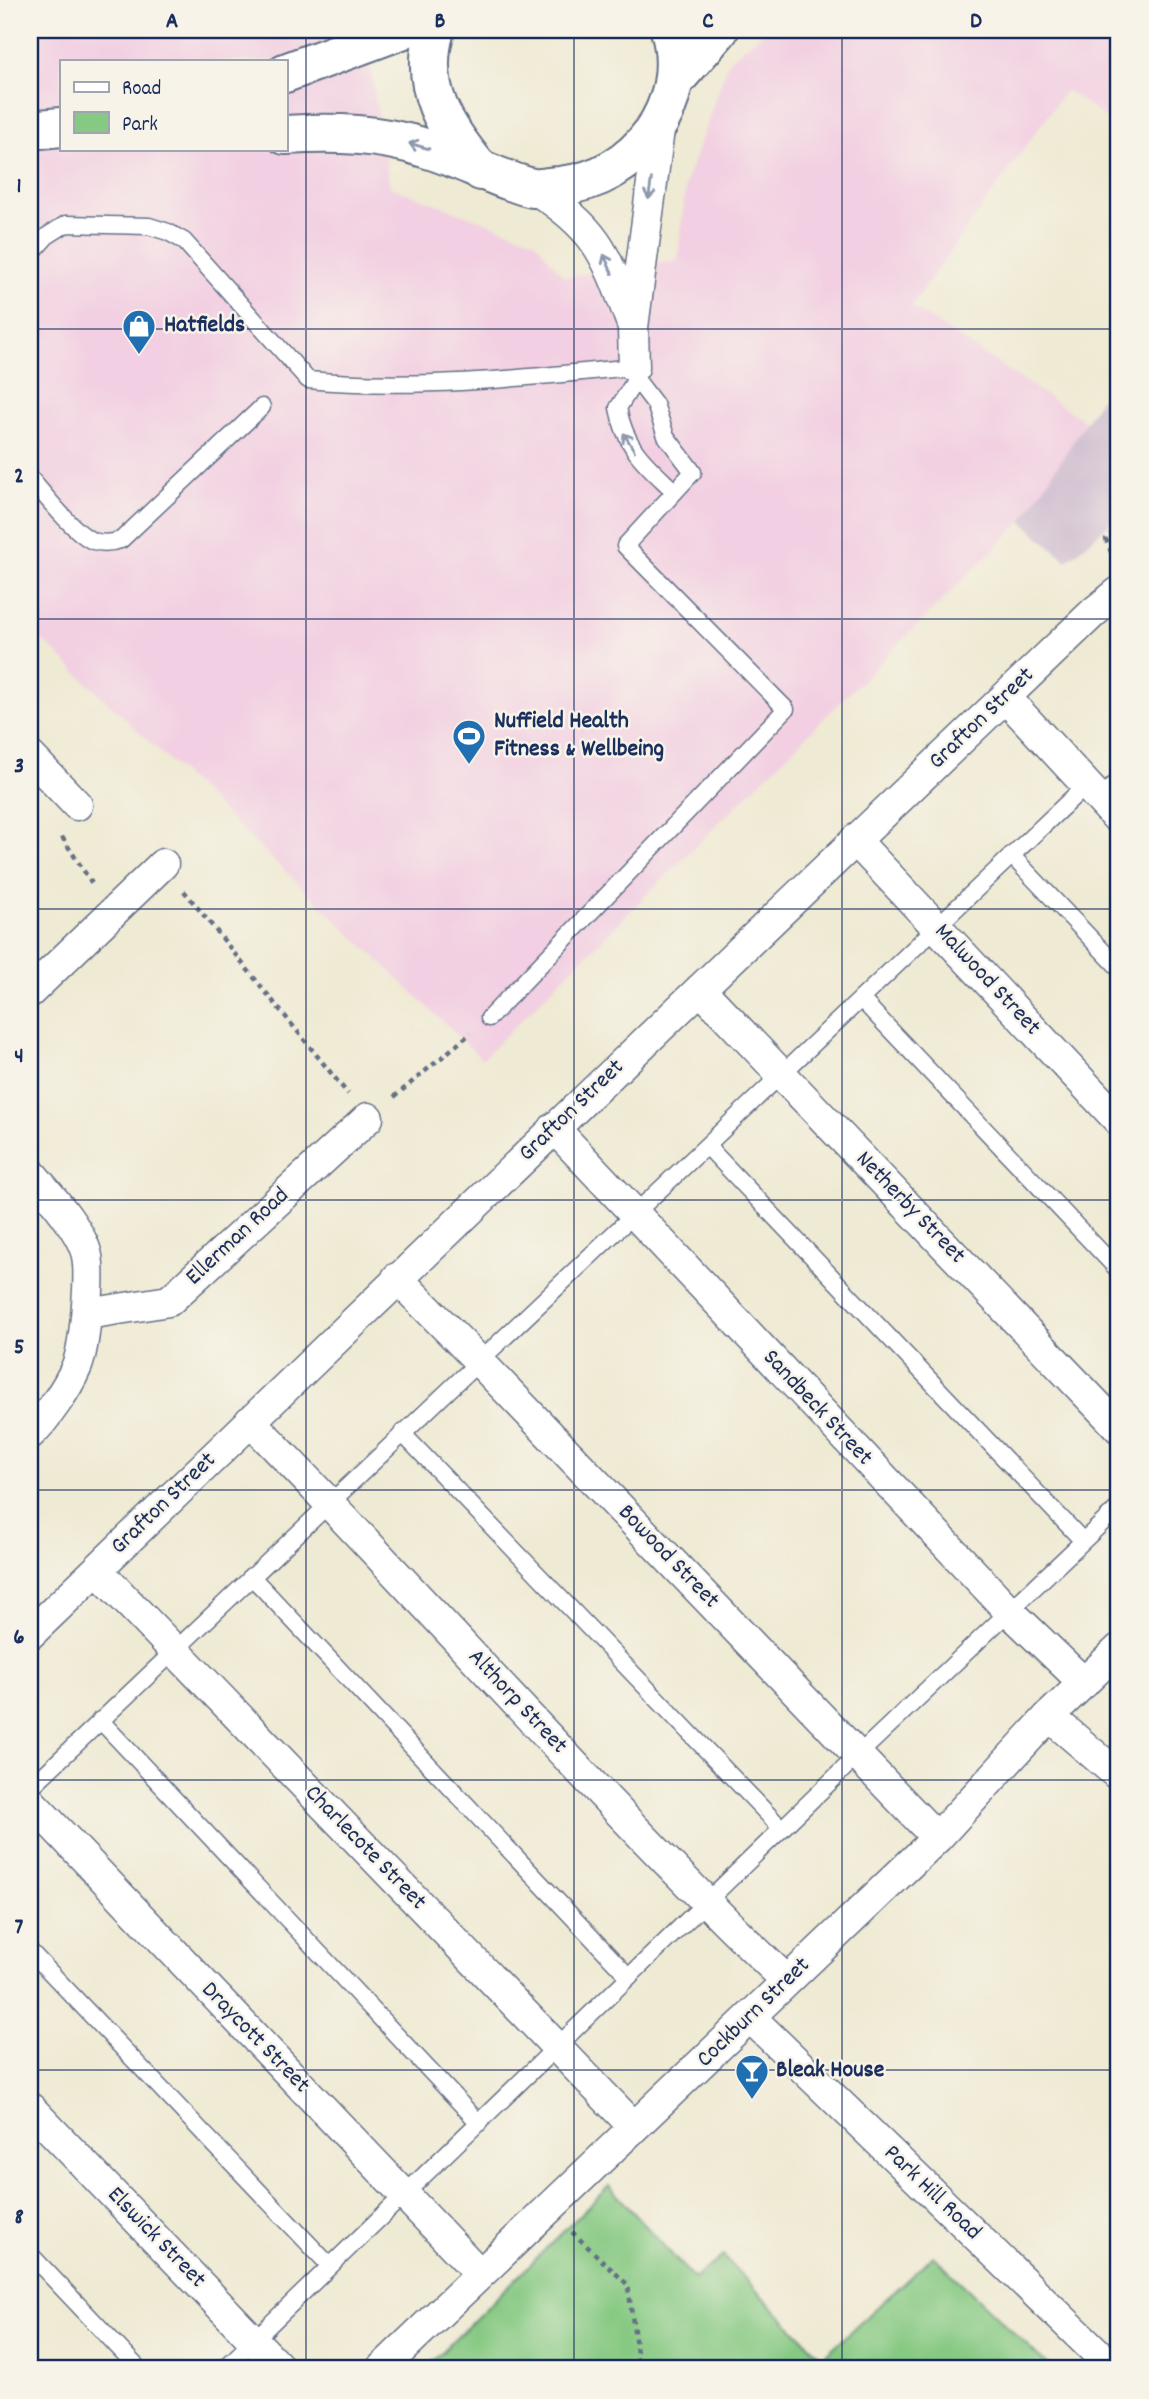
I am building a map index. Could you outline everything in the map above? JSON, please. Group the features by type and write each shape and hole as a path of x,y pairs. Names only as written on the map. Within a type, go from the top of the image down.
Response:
{"street":[{"path":"287,72 401,30"},
{"path":"435,30 430,46 430,81 440,115 459,145 482,172"},
{"path":"635,373 633,327 660,122 674,81 675,46 670,30"},
{"path":"674,81 719,30"},
{"path":"533,188 580,184 611,172 641,149 660,122"},
{"path":"30,130 60,127"},
{"path":"287,135 355,133 391,138 429,149 482,172 533,188 560,205 593,238 608,259 633,327"},
{"name":"Grafton Street","path":"30,1634 855,840 1094,612 1119,593"},
{"path":"1005,697 1106,796"},
{"path":"30,756 77,805"},
{"name":"Malwood Street","path":"855,840 1119,1121"},
{"path":"30,992 163,864"},
{"name":"Netherby Street","path":"700,989 1119,1427"},
{"name":"Ellerman Road","path":"87,1314 169,1301 368,1118"},
{"name":"Sandbeck Street","path":"554,1128 1009,1611 1084,1683"},
{"path":"30,1172 67,1217 87,1255 87,1314 77,1368 41,1424 30,1434"},
{"name":"Bowood Street","path":"397,1278 937,1838"},
{"name":"Althorp Street","path":"250,1421 705,1903 787,1981"},
{"name":"Charlecote Street","path":"97,1570 634,2127"},
{"name":"Cockburn Street","path":"381,2369 937,1838 1049,1716 1119,1649"},
{"path":"1049,1716 1119,1776"},
{"name":"Draycott Street","path":"30,1801 480,2274"},
{"name":"Park Hill Road","path":"750,2017 1114,2369"},
{"name":"Elswick Street","path":"30,2108 281,2369"}],"lane":[{"path":"30,255 47,236 66,224 149,226 168,232 184,241 308,380 337,383 449,382 635,373"},
{"path":"489,1018 786,709 625,546 693,472 666,436 655,404 635,373"},
{"path":"635,373 618,408 622,430 634,450 675,492"},
{"path":"30,478 64,517 92,540 111,543 121,540 262,407"},
{"path":"30,1788 1012,855 1106,796"},
{"path":"1012,855 1119,968"},
{"path":"861,999 1119,1271"},
{"path":"708,1146 1083,1541"},
{"path":"402,1433 782,1829"},
{"path":"224,2369 858,1755 1119,1507"},
{"path":"251,1576 629,1977"},
{"path":"100,1720 479,2123"},
{"path":"30,1951 330,2266"},
{"path":"30,2254 139,2369"}],"path":[{"path":"1119,528 1106,539 1119,571"},
{"path":"77,805 53,824 98,892"},
{"path":"163,864 368,1118 489,1018"},
{"path":"548,2210 628,2285 639,2369"}],"shaded area":[{"path":"30,30 364,30 390,187 534,240 564,277 678,260 686,182 729,60 766,30 1119,30 1119,128 1066,90 911,306 1086,422 1022,521 482,1059 30,628"},
{"path":"1119,370 1119,515 1067,561 1022,521"}],"green space":[{"path":"609,2186 694,2279 723,2256 822,2358 933,2256 1052,2369 425,2369"}],"place":[{"name":"Hatfields","path":"139,356"},
{"name":"Nuffield Health Fitness & Wellbeing","path":"469,766"},
{"name":"Bleak House","path":"752,2101"}]}
